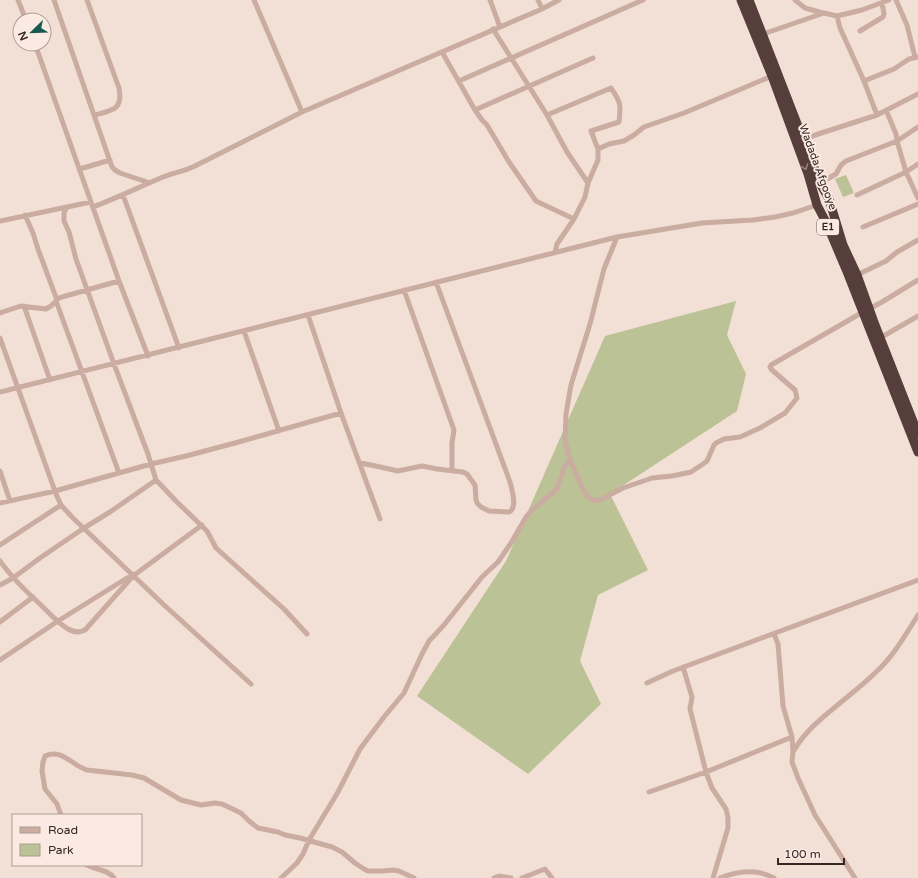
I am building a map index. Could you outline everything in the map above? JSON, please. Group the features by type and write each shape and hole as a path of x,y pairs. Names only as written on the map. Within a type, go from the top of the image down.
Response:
{"highway":[{"name":"Wadada Afgooye","path":"742,0 772,76 818,205 880,338 918,432"},
{"name":"Wadada Afgooye","path":"749,0 820,183 831,205 843,244 857,275 866,310 918,452"},
{"path":"827,196 821,196 818,205 825,209 831,205"}],"street":[{"path":"18,0 23,12"},
{"path":"54,0 114,169 120,173 150,183"},
{"path":"87,0 119,88 120,95 118,106 94,115"},
{"path":"254,0 302,112"},
{"path":"490,0 500,26"},
{"path":"538,0 542,9"},
{"path":"0,221 67,207 92,204 123,195 195,166 302,112 542,9 559,0"},
{"path":"459,81 642,0"},
{"path":"795,0 805,8 837,16 862,10 889,0"},
{"path":"864,81 894,69 902,63 917,57 907,25 896,0"},
{"path":"860,31 883,17 884,14 882,3"},
{"path":"763,34 824,13"},
{"path":"837,16 840,28 864,81 877,115"},
{"path":"493,29 547,115 567,152 588,183"},
{"path":"38,52 119,281 148,356"},
{"path":"442,52 475,110 482,120 488,125 509,162 536,201 574,219"},
{"path":"475,110 593,58"},
{"path":"598,149 609,144 624,141 644,127 684,113 772,76"},
{"path":"547,115 611,88 617,96 621,108 619,122 591,131 598,149 598,160 588,183 585,197 574,219 557,244 556,252"},
{"path":"803,139 877,115 918,94"},
{"path":"886,110 896,134 906,172 918,198"},
{"path":"820,183 836,174 841,165 846,161 897,141 918,127"},
{"path":"80,169 110,160"},
{"path":"857,194 906,172 918,164"},
{"path":"123,195 179,348"},
{"path":"863,227 918,204"},
{"path":"0,392 617,237 702,223 733,222 782,216 818,205"},
{"path":"67,207 64,213 64,221 69,232 76,258 156,480 207,530 216,548 284,609 307,634"},
{"path":"25,215 33,233 56,301 119,473"},
{"path":"617,237 604,270 590,324 571,385 566,414 565,440 570,460 584,492 590,499 596,501 623,488 652,478 691,472 707,461 716,443 724,439 740,436 760,428 785,413 797,398 795,390 772,370 770,367 771,365 918,280"},
{"path":"857,275 886,261 897,252 918,240"},
{"path":"0,313 24,306 46,309 62,296 119,281"},
{"path":"360,463 398,471 422,466 463,472 467,474 476,485 477,503 485,510 512,511 513,495 510,482 436,282"},
{"path":"404,290 454,430 452,443 452,471"},
{"path":"24,306 50,380"},
{"path":"308,315 341,413 380,519"},
{"path":"880,338 918,316"},
{"path":"244,331 279,431"},
{"path":"0,338 55,490 62,505 73,518 133,576 251,684"},
{"path":"0,504 186,456 341,413"},
{"path":"281,878 297,863 303,854 309,840 338,792 360,749 404,693 429,641 482,578 498,562 511,544 526,517 556,489 565,465 570,460"},
{"path":"0,471 10,501"},
{"path":"0,585 13,578 40,558 156,480"},
{"path":"0,545 62,505"},
{"path":"0,561 13,578 68,630 81,632 85,630 133,576 202,525"},
{"path":"0,660 105,591 133,576"},
{"path":"647,682 918,580"},
{"path":"0,622 33,597"},
{"path":"793,752 805,734 818,721 878,671 897,648 918,615"},
{"path":"774,634 778,644 783,706 792,738 792,762 815,815 855,878"},
{"path":"684,667 692,697 690,709 706,772 712,788 726,809 728,818 728,828 713,878"},
{"path":"649,792 706,772 792,738"},
{"path":"62,814 57,804 45,789 42,771 45,756 57,753 81,768 87,770 132,775 144,778 181,800 201,805 216,803 222,804 241,813 258,828 332,847 342,852 368,871 393,870 399,871 414,878"},
{"path":"88,866 111,874 114,878"},
{"path":"522,878 545,869 552,878"},
{"path":"720,878 729,874 743,872 761,873 774,878"},
{"path":"494,878 499,876 511,878"}],"green space":[{"path":"846,175 854,193 843,197 835,179"},
{"path":"736,301 727,335 746,374 737,411 610,494 648,570 598,595 580,661 601,704 528,774 417,696 506,561 605,336"}]}
